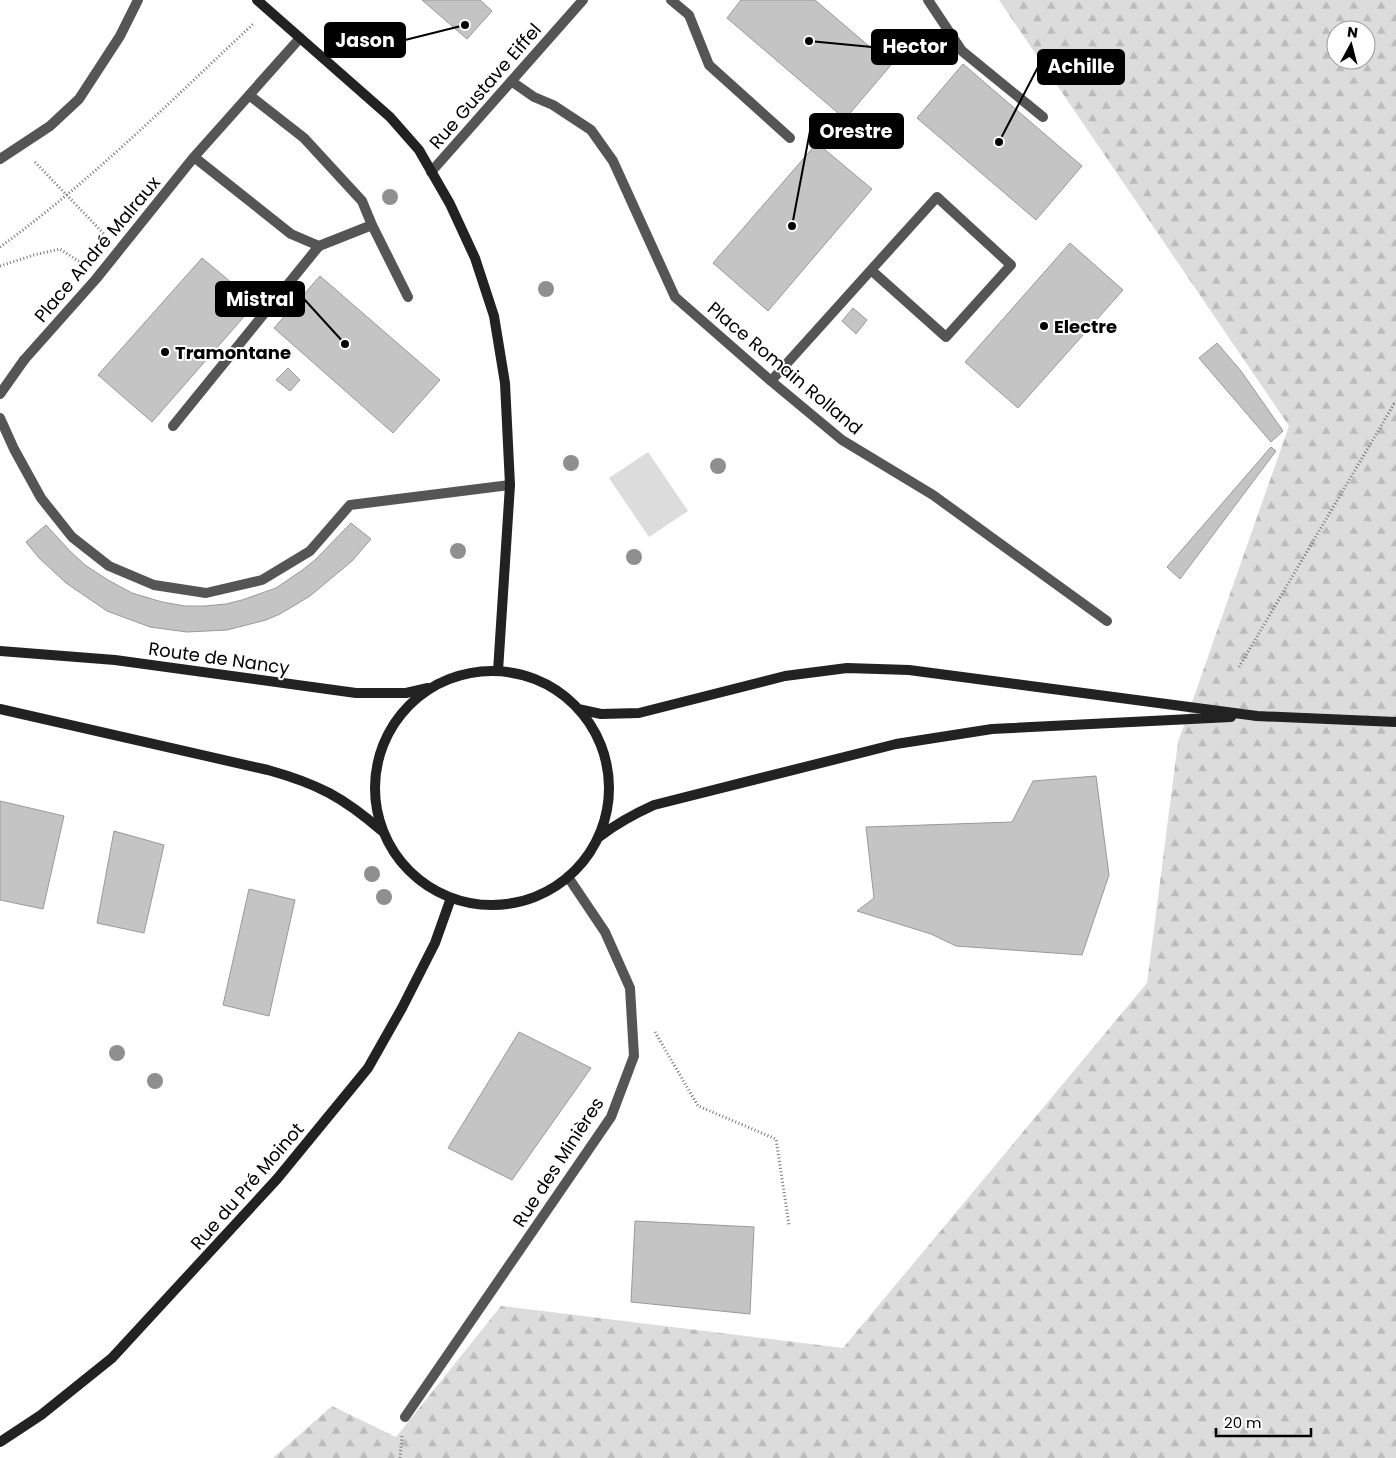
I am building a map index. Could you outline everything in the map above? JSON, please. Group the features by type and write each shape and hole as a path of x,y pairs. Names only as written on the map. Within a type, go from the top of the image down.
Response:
{"main road":[{"path":"257,0 390,117 418,150 450,204 474,258 494,316 505,382 510,484 498,672"},
{"name":"Route de Nancy","path":"2,648 115,660 356,693 406,693 434,686"},
{"path":"578,710 601,714 639,713 785,676 847,668 909,670 1258,716 1396,722"},
{"path":"476,672 498,672 521,675 542,683 562,694 578,710 592,728 602,748 608,771 609,794 606,816 598,838 585,859 568,877 542,894 512,904 481,904 452,898 422,882 399,859 383,831 377,811 374,790 381,749 390,730 416,698 434,686 454,677 476,672"},
{"path":"0,709 296,778 324,788 343,799 383,831"},
{"path":"598,838 614,825 654,805 896,744 992,729 1258,716"},
{"name":"Rue du Pré Moinot","path":"0,1442 41,1415 112,1358 277,1179 368,1068 402,1008 435,943 452,898"}],"street":[{"path":"0,159 21,147 50,126 79,99 120,36 138,0"},
{"name":"Rue Gustave Eiffel","path":"431,172 583,0"},
{"path":"671,0 689,15 708,65 790,138"},
{"path":"928,0 962,51 1043,117"},
{"name":"Place André Malraux","path":"0,394 24,360 96,279 194,157 300,38"},
{"name":"Place Romain Rolland","path":"511,81 534,97 553,104 591,130 613,161 675,297 842,440 933,495 1107,621"},
{"path":"249,95 310,145 362,201 408,297"},
{"path":"194,157 291,234 319,246"},
{"path":"771,381 937,197 1011,265 946,337 872,270"},
{"path":"172,426 319,246 372,225"},
{"path":"0,418 14,449 41,498 72,537 109,566 154,585 206,593 262,580 310,551 350,505 510,484"},
{"name":"Rue des Minières","path":"405,1417 611,1117 634,1056 630,988 605,932 568,877"}],"path":[{"path":"0,247 67,196 145,126 268,10"},
{"path":"21,147 105,236"},
{"path":"0,266 60,249 82,263 96,279"},
{"path":"82,263 88,256"},
{"path":"1239,668 1396,400"},
{"path":"654,1030 698,1106 776,1139 789,1225"}],"green space":[{"path":"999,0 1396,0 1396,1458 273,1458 332,1406 396,1437 501,1306 843,1348 1147,983 1178,742 1289,426"},
{"path":"648,452 688,511 649,537 609,478"}],"building":[{"path":"422,0 480,0 492,11 467,39"},
{"path":"741,0 815,0 891,65 845,119 727,18"},
{"path":"963,64 1082,166 1036,220 917,118"},
{"path":"817,143 872,189 768,311 713,263"},
{"name":"Electre","path":"1070,243 1123,290 1018,408 965,362"},
{"name":"Tramontane","path":"202,258 256,303 152,422 98,375"},
{"path":"320,276 440,380 393,433 274,328"},
{"path":"853,308 867,320 856,334 842,321"},
{"path":"1217,343 1241,371 1283,431 1271,442 1199,358"},
{"path":"288,368 300,380 290,391 276,380"},
{"path":"1271,447 1276,451 1180,579 1167,567"},
{"path":"351,523 371,539 352,561 310,596 280,614 266,620 227,630 187,632 150,627 107,611 66,583 39,558 26,542 46,525 85,565 132,593 162,602 185,606 205,606 242,600 276,588 315,560"},
{"path":"1096,776 1109,875 1082,955 956,946 931,934 857,911 874,898 866,827 1012,822 1033,781"},
{"path":"0,801 64,816 43,909 0,900"},
{"path":"114,831 164,845 144,933 97,923"},
{"path":"249,889 295,900 269,1016 223,1005"},
{"path":"519,1032 591,1068 512,1180 448,1148"},
{"path":"635,1221 754,1227 750,1314 631,1302"}],"place":[{"name":"Jason","path":"465,25"},
{"name":"Hector","path":"809,41"},
{"name":"Achille","path":"999,142"},
{"name":"Orestre","path":"792,226"},
{"name":"Electre","path":"1044,326"},
{"name":"Mistral","path":"345,344"},
{"name":"Tramontane","path":"165,352"}]}
